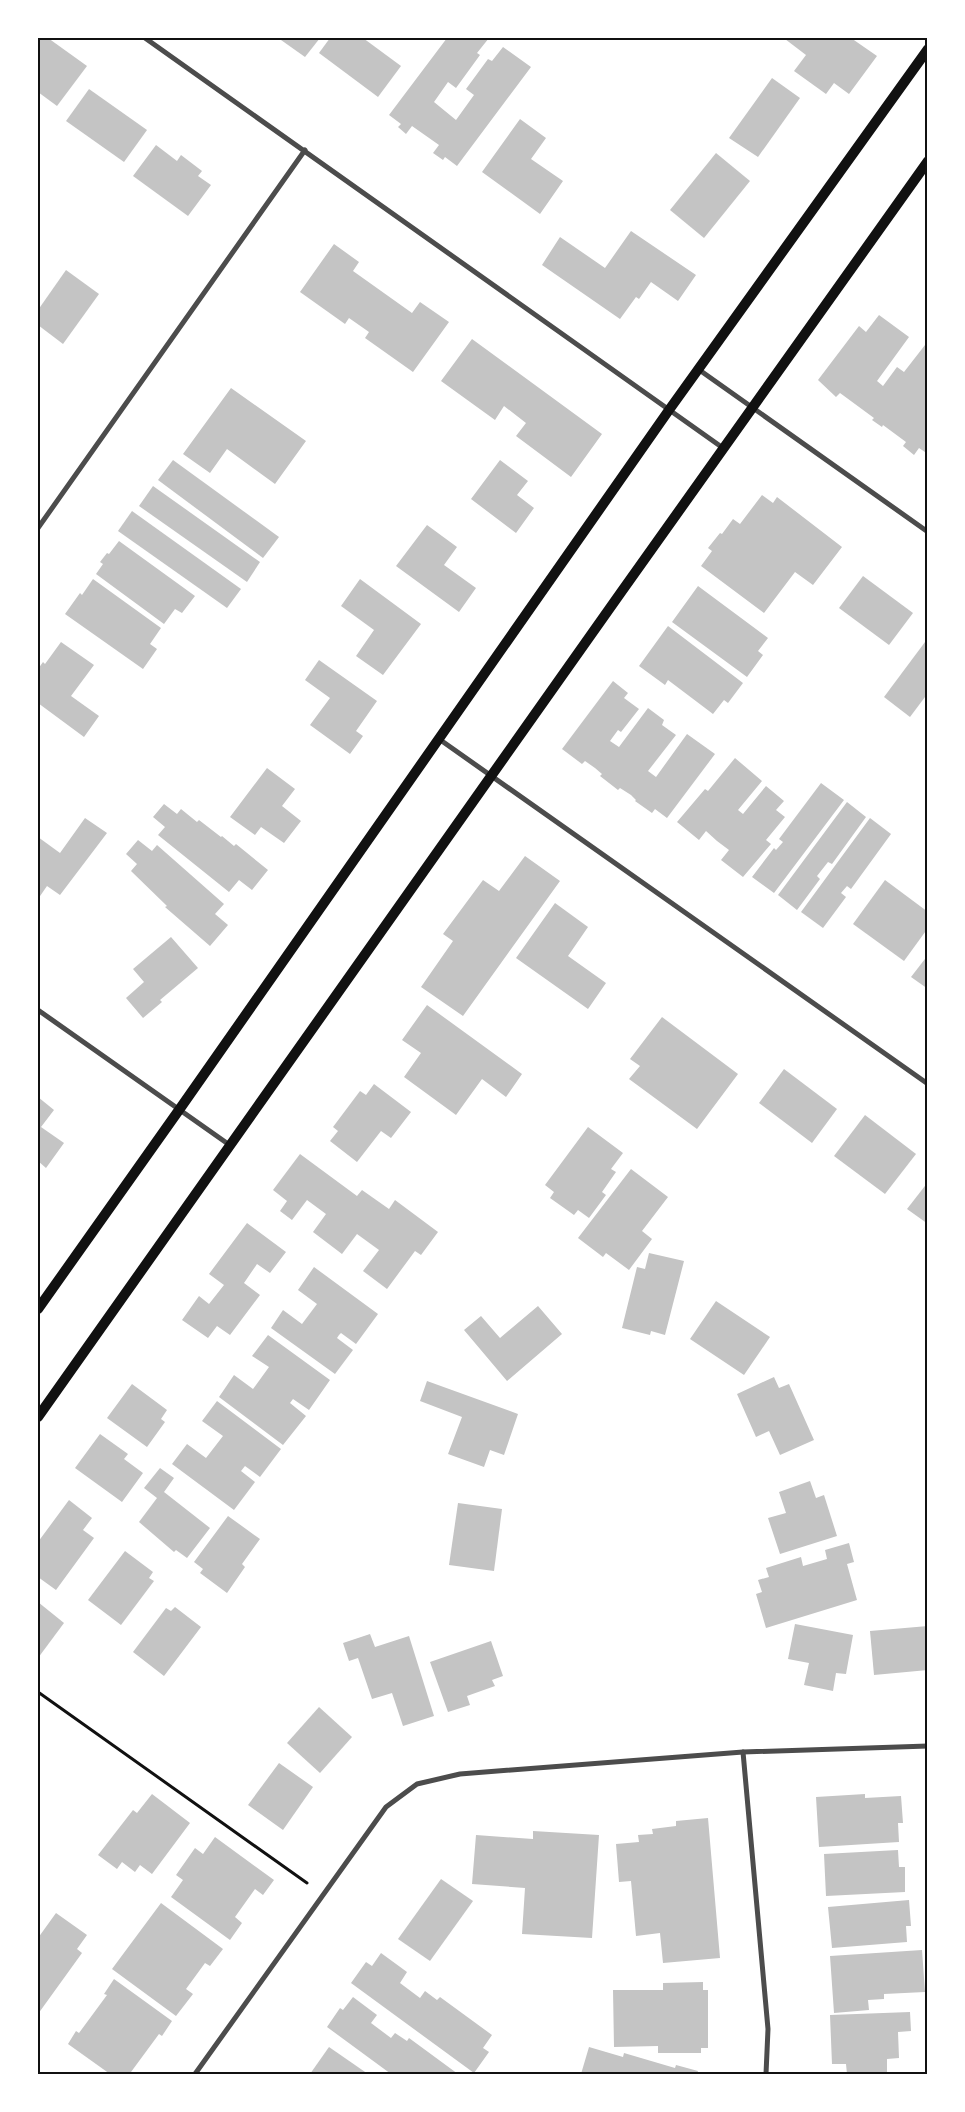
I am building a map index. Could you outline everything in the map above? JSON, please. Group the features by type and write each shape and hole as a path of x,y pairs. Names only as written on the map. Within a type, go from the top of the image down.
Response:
{"main road":[{"path":"38,1309 440,739 669,410 928,49"},
{"path":"38,1417 751,407 928,161"}],"street":[{"path":"145,38 723,448"},
{"path":"38,528 305,150"},
{"path":"698,369 928,532"},
{"path":"440,739 928,1084"},
{"path":"38,1010 231,1146"},
{"path":"195,2074 386,1807 417,1784 460,1774 743,1752 928,1746"},
{"path":"743,1752 768,2029 766,2074"}],"path":[{"path":"38,1692 323,1895"}],"building":[{"path":"38,38 48,38 87,66 57,106 38,92"},
{"path":"283,38 320,38 305,57 281,40"},
{"path":"330,38 363,38 401,66 378,97 319,53"},
{"path":"447,38 489,38 477,53 480,55 456,88 448,82 434,102 456,120 474,95 466,89 488,59 492,61 503,47 531,67 457,166 445,157 443,160 433,153 439,145 412,126 406,134 398,127 401,124 389,115"},
{"path":"786,38 851,38 877,56 849,94 834,83 826,94 794,71 806,55"},
{"path":"772,78 800,98 758,157 729,138"},
{"path":"89,89 147,130 124,162 66,121"},
{"path":"520,119 546,138 531,159 563,181 540,214 482,172"},
{"path":"156,145 177,161 181,155 202,171 198,176 211,185 188,216 133,176"},
{"path":"716,153 750,181 704,238 670,210"},
{"path":"631,231 696,275 678,301 651,282 639,299 636,297 620,319 542,265 560,237 605,268"},
{"path":"334,244 359,262 353,271 412,313 420,302 449,322 413,372 365,338 369,332 349,318 345,324 300,292"},
{"path":"66,270 99,294 63,344 38,325 38,310"},
{"path":"879,315 909,337 877,381 883,386 897,367 904,372 925,345 928,347 928,454 919,448 914,455 903,446 906,442 883,425 882,427 872,420 874,418 840,393 836,397 818,380 859,326 866,332"},
{"path":"472,339 602,434 571,477 516,436 526,423 504,406 495,420 441,381"},
{"path":"231,388 306,441 275,484 227,449 210,473 183,454"},
{"path":"173,460 279,537 263,558 158,480"},
{"path":"500,460 528,481 517,495 534,508 516,533 471,499"},
{"path":"153,486 260,562 247,582 139,506"},
{"path":"762,495 773,503 777,497 842,547 813,585 795,572 764,613 701,566 712,551 708,548 720,533 722,534 733,519 740,524"},
{"path":"132,511 241,589 227,608 118,531"},
{"path":"427,525 457,547 444,565 476,588 459,612 396,566"},
{"path":"119,541 195,596 182,613 175,609 164,624 96,574 103,564 100,562"},
{"path":"863,576 913,613 889,645 839,608"},
{"path":"93,579 161,628 150,644 157,649 143,669 65,614"},
{"path":"360,579 421,624 383,675 356,656 374,630 341,606"},
{"path":"698,586 768,638 758,651 763,655 747,677 672,622"},
{"path":"668,626 743,683 728,703 724,700 713,714 668,680 665,685 639,666"},
{"path":"928,638 928,693 910,717 884,697"},
{"path":"61,642 94,665 71,696 99,716 84,737 38,703 38,669 43,662 45,664"},
{"path":"319,660 377,701 356,731 363,736 350,754 310,725 330,698 305,680"},
{"path":"613,681 628,693 624,698 639,709 621,732 618,730 610,741 619,747 648,708 664,720 662,725 676,735 648,771 656,777 687,734 715,754 667,818 655,809 652,813 635,801 631,795 620,788 618,790 600,776 602,774 595,768 585,761 582,764 562,749"},
{"path":"735,758 762,781 738,810 743,814 766,786 784,801 776,810 785,817 766,840 771,844 743,877 721,860 729,850 706,831 699,840 677,822 705,789 708,791"},
{"path":"267,768 295,789 282,806 301,821 284,843 261,827 255,835 230,817"},
{"path":"821,783 844,800 774,893 752,877 774,848 776,850 783,842 779,839"},
{"path":"847,802 866,817 832,864 828,862 817,876 820,879 797,910 778,895"},
{"path":"164,804 177,814 181,809 197,822 199,820 234,846 236,844 268,870 252,890 239,880 229,892 158,835 165,827 153,817"},
{"path":"85,818 107,833 60,895 47,886 38,899 38,837 60,853"},
{"path":"870,818 891,834 851,889 847,886 841,893 846,897 823,928 801,912"},
{"path":"138,840 152,851 157,845 224,904 215,914 228,925 210,946 165,907 167,906 131,871 137,864 126,854"},
{"path":"525,856 560,881 463,1016 421,987 453,941 443,934 483,880 499,891"},
{"path":"885,880 928,912 928,928 904,961 853,924"},
{"path":"555,903 588,927 568,956 606,983 588,1009 516,958"},
{"path":"171,937 198,968 160,1000 162,1002 143,1018 126,998 144,982 133,969"},
{"path":"928,955 928,989 911,977"},
{"path":"427,1005 522,1074 506,1097 482,1079 456,1115 404,1077 421,1053 402,1040"},
{"path":"662,1017 738,1074 697,1129 629,1079 640,1066 630,1059"},
{"path":"784,1069 837,1109 812,1143 759,1103"},
{"path":"374,1084 411,1112 391,1138 381,1131 357,1162 330,1141 338,1131 333,1127 360,1091 366,1095"},
{"path":"38,1097 54,1110 41,1127 64,1143 46,1168 38,1161"},
{"path":"865,1115 916,1154 885,1194 834,1156"},
{"path":"588,1127 623,1153 611,1169 616,1172 602,1192 606,1195 589,1218 578,1210 574,1215 550,1198 554,1192 545,1185"},
{"path":"300,1154 357,1196 362,1190 389,1209 395,1200 438,1232 421,1255 415,1251 387,1289 363,1271 379,1250 357,1234 342,1254 313,1232 326,1214 307,1200 292,1220 280,1211 287,1201 273,1190"},
{"path":"631,1169 668,1197 642,1231 652,1239 629,1270 606,1253 603,1257 578,1238"},
{"path":"928,1182 928,1224 907,1209"},
{"path":"247,1223 286,1252 270,1273 257,1264 244,1283 260,1295 230,1335 217,1326 208,1338 182,1320 199,1296 209,1304 224,1285 209,1274"},
{"path":"649,1253 684,1261 665,1335 651,1331 650,1335 622,1328 637,1267 645,1269"},
{"path":"314,1267 378,1314 356,1344 341,1333 339,1335 337,1338 353,1350 335,1374 271,1328 283,1310 302,1324 317,1304 298,1290"},
{"path":"716,1301 770,1337 744,1375 690,1339"},
{"path":"538,1306 562,1334 507,1381 464,1330 481,1316 500,1338"},
{"path":"268,1335 330,1380 309,1410 293,1399 290,1403 306,1416 283,1445 219,1397 234,1375 253,1389 269,1367 252,1356"},
{"path":"774,1377 779,1388 789,1384 814,1440 780,1455 769,1431 756,1437 737,1394"},
{"path":"427,1381 518,1414 504,1455 490,1450 484,1467 448,1454 462,1417 420,1401"},
{"path":"132,1384 167,1410 161,1419 165,1422 147,1447 107,1418"},
{"path":"217,1401 281,1449 260,1477 245,1466 241,1471 255,1482 234,1510 172,1464 187,1444 206,1458 223,1436 202,1421"},
{"path":"100,1434 128,1454 124,1459 143,1473 122,1502 75,1468"},
{"path":"160,1468 174,1478 164,1492 210,1528 187,1558 176,1550 174,1552 139,1522 157,1498 144,1488"},
{"path":"810,1481 816,1498 824,1495 837,1536 780,1554 768,1518 786,1513 779,1492"},
{"path":"69,1500 92,1518 83,1530 94,1538 56,1590 38,1577 38,1542"},
{"path":"458,1503 502,1509 494,1571 449,1565"},
{"path":"228,1516 260,1539 242,1564 245,1567 227,1593 200,1573 203,1569 194,1562"},
{"path":"849,1543 854,1562 847,1564 857,1600 766,1628 756,1594 762,1592 758,1580 769,1577 766,1568 801,1557 803,1566 827,1559 825,1550"},
{"path":"125,1551 153,1572 149,1578 154,1581 121,1625 88,1600"},
{"path":"38,1602 64,1623 38,1658"},
{"path":"175,1607 201,1627 164,1676 133,1652 166,1608 171,1611"},
{"path":"795,1624 853,1635 846,1674 836,1673 833,1691 804,1685 809,1663 788,1659"},
{"path":"928,1626 928,1670 874,1675 870,1631"},
{"path":"370,1634 375,1647 409,1636 434,1716 403,1726 392,1693 372,1699 358,1658 349,1661 343,1643"},
{"path":"491,1641 503,1676 492,1680 495,1686 467,1696 470,1705 448,1712 430,1662"},
{"path":"319,1707 352,1737 320,1773 287,1743"},
{"path":"279,1763 313,1787 283,1830 248,1805"},
{"path":"152,1794 190,1823 152,1874 140,1865 135,1872 122,1862 117,1869 98,1855 133,1810 137,1813"},
{"path":"865,1794 865,1798 901,1796 903,1823 898,1823 899,1842 819,1847 816,1797"},
{"path":"708,1818 720,1958 663,1963 660,1933 636,1936 631,1881 619,1882 616,1844 639,1842 638,1835 653,1834 652,1829 676,1826 676,1821"},
{"path":"533,1831 599,1835 592,1938 522,1934 525,1888 472,1884 476,1835 533,1839"},
{"path":"215,1837 274,1880 263,1895 255,1889 235,1917 242,1923 230,1940 171,1897 183,1880 176,1875 195,1848 203,1854"},
{"path":"898,1850 899,1867 905,1867 905,1892 826,1896 824,1854"},
{"path":"441,1879 473,1901 430,1961 398,1939"},
{"path":"909,1900 911,1926 906,1926 907,1942 832,1948 828,1907"},
{"path":"161,1903 223,1949 210,1966 205,1963 186,1989 193,1994 176,2016 112,1969"},
{"path":"56,1913 87,1935 77,1949 82,1953 38,2014 38,1938"},
{"path":"922,1950 925,1992 884,1994 884,1999 868,2000 869,2010 834,2013 830,1956"},
{"path":"381,1953 407,1972 400,1983 420,1998 425,1991 437,2000 440,1997 492,2035 483,2048 489,2052 474,2073 351,1983 366,1962 372,1966"},
{"path":"114,1979 172,2021 162,2036 159,2034 131,2072 134,2074 110,2074 68,2044 76,2031 79,2033 107,1995 104,1994"},
{"path":"703,1982 703,1990 708,1990 708,2048 701,2048 701,2053 658,2053 658,2046 614,2047 613,1990 663,1990 663,1983"},
{"path":"353,1997 377,2015 371,2023 391,2038 395,2033 407,2041 409,2038 458,2074 391,2074 327,2027 340,2008 343,2010"},
{"path":"910,2012 911,2031 898,2032 899,2058 887,2059 887,2074 847,2074 846,2064 832,2064 830,2015"},
{"path":"329,2047 368,2074 310,2074"},
{"path":"589,2047 623,2057 624,2053 675,2068 676,2065 698,2071 697,2074 581,2074"}]}
